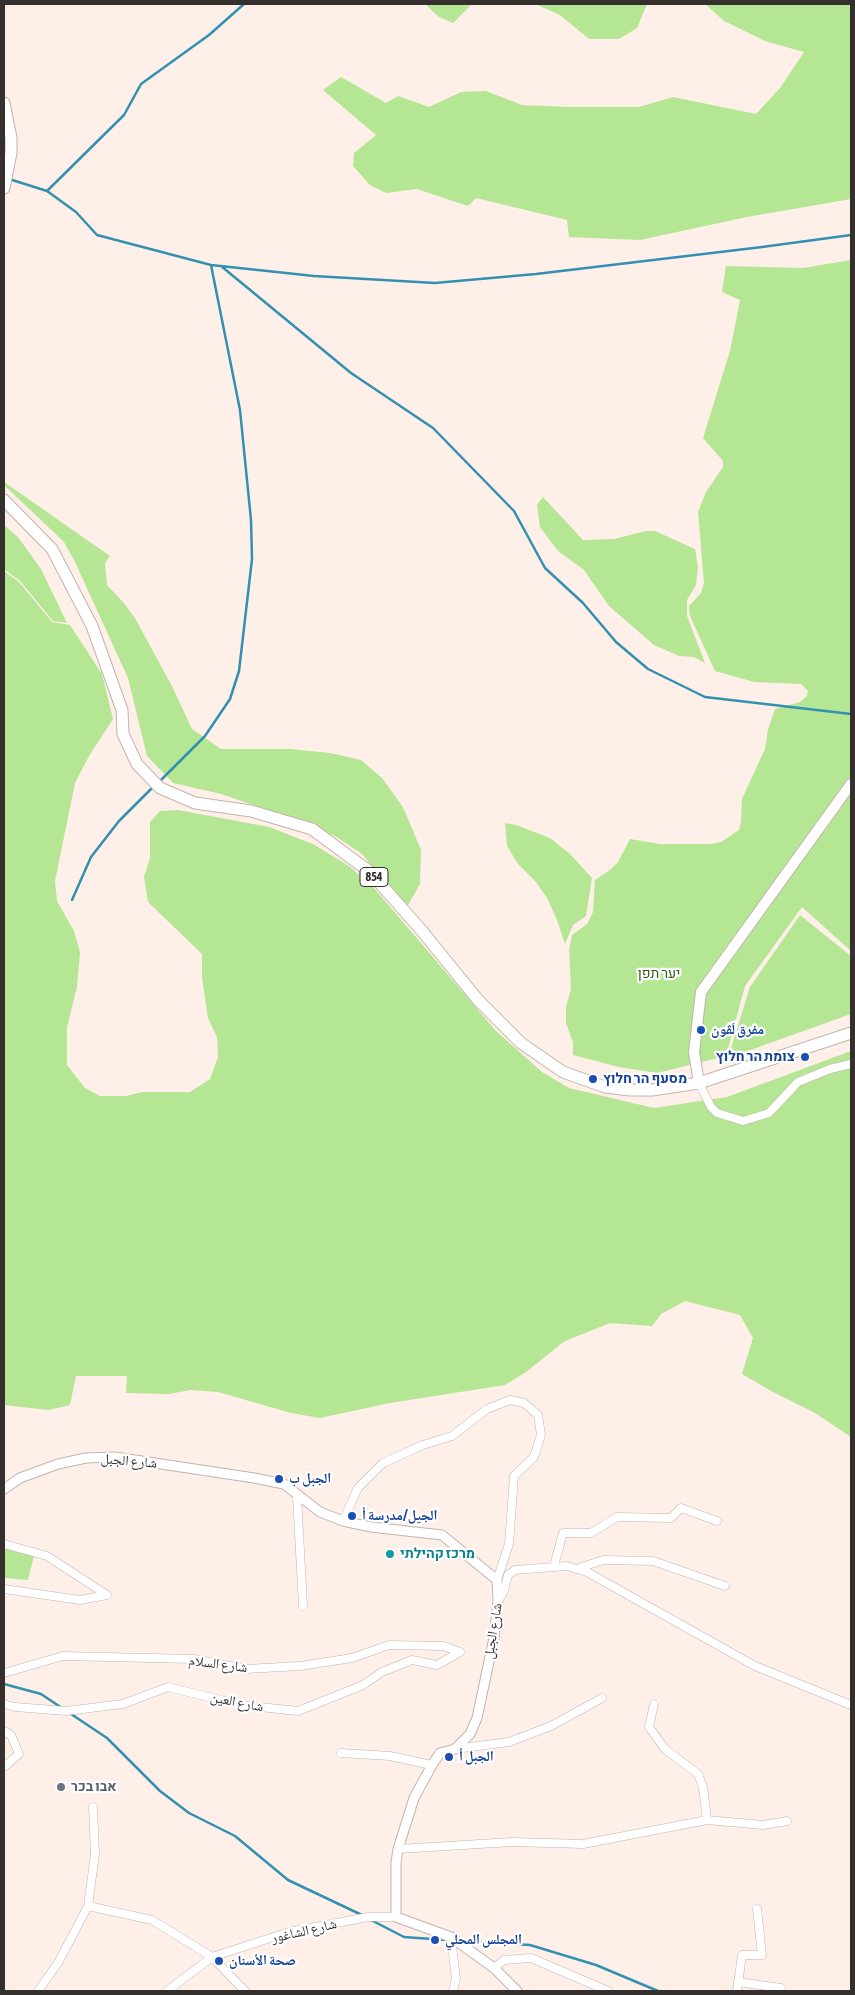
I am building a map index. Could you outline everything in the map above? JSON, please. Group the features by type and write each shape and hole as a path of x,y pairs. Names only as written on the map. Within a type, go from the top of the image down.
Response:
{"main road":[{"path":"4,103 11,138 11,154 4,188"},
{"name":"854","path":"4,500 52,549 92,626 122,710 123,734 137,764 160,788 195,803 251,811 312,829 370,872 422,931 478,1000 521,1043 564,1072 605,1087 652,1090 699,1083 851,1034"},
{"path":"699,1083 694,1052 701,992 851,784"}],"street":[{"path":"699,1083 711,1107 718,1113 743,1121 769,1113 798,1082 851,1064"},
{"path":"343,1521 358,1488 383,1464 423,1445 452,1436 487,1409 510,1400 524,1403 538,1415 541,1435 534,1457 514,1476 509,1544 497,1580"},
{"name":"شارع الجبل","path":"4,1489 20,1478 58,1464 86,1458 115,1457 254,1478 284,1484 320,1512 343,1521 371,1527 442,1535 497,1580 498,1601 494,1638 478,1718 470,1734 455,1749 440,1753 414,1798 398,1849 396,1863 396,1917"},
{"path":"297,1496 303,1606"},
{"path":"554,1566 563,1533 591,1533 617,1516 671,1518 681,1508 717,1521"},
{"path":"4,1544 47,1556 107,1595 80,1600 4,1589"},
{"path":"576,1569 603,1560 653,1561 724,1586"},
{"path":"498,1601 504,1591 508,1575 515,1570 554,1566 587,1572 755,1666 851,1705"},
{"name":"شارع السلام","path":"4,1673 63,1656 194,1659 246,1669 317,1664 352,1658 389,1646 443,1646 460,1652"},
{"name":"شارع العين","path":"4,1704 66,1711 123,1704 168,1687 241,1705 298,1711 363,1685 382,1672 412,1660 437,1665 460,1652"},
{"path":"455,1749 509,1742 551,1726 602,1698"},
{"path":"654,1704 649,1727 665,1749 698,1774 703,1786 707,1820"},
{"path":"4,1731 11,1735 19,1754 4,1767"},
{"path":"341,1753 390,1756 432,1764"},
{"path":"38,1991 58,1963 88,1906 94,1854 93,1807"},
{"path":"398,1849 512,1842 583,1844 707,1820 763,1825 787,1821"},
{"path":"88,1906 152,1920 212,1957 245,1991"},
{"path":"738,1991 742,1955 762,1955 757,1910"},
{"name":"شارع الشاغور","path":"167,1991 212,1957 289,1932 368,1917 396,1917"},
{"path":"396,1917 451,1937 494,1968 517,1991"},
{"path":"451,1937 456,1979 453,1991"},
{"path":"494,1968 504,1960 531,1958 608,1991"},
{"path":"738,1982 781,1988"}],"green space":[{"path":"425,4 472,4 453,23 439,17"},
{"path":"535,4 647,4 637,28 619,39 589,39 560,15"},
{"path":"705,4 851,4 851,199 747,217 640,240 569,237 567,220 476,198 468,206 417,189 386,193 370,185 353,166 354,153 376,135 323,90 341,77 386,103 398,96 429,107 461,92 486,91 522,105 639,107 673,97 756,114 780,88 804,52 765,41 724,21"},
{"name":"יער תפן","path":"851,260 851,951 802,907 745,986 726,1056 657,1073 619,1067 573,1055 573,1042 566,1023 566,1007 571,989 569,949 572,935 587,924 593,912 595,880 618,862 630,839 660,844 712,844 721,842 739,830 742,799 765,749 768,729 775,709 800,702 807,696 808,691 801,684 754,682 715,671 690,616 689,606 701,593 704,583 698,512 706,492 723,467 723,461 703,438 730,351 740,300 722,292 726,266 803,268"},
{"path":"4,482 110,556 105,563 107,585 135,618 173,688 192,729 221,749 290,749 330,753 361,760 382,778 403,807 421,850 420,884 407,907 362,854 335,836 289,817 221,794 173,783 147,756 128,678 75,562 64,542 4,485"},
{"path":"543,497 583,540 614,539 646,531 655,531 695,549 698,567 696,585 687,600 687,616 705,663 694,657 679,656 654,645 609,606 584,570 558,551 540,527 537,505"},
{"path":"4,525 18,537 41,569 67,623 53,621 20,581 4,569"},
{"path":"4,571 19,582 52,622 70,625 102,674 113,719 89,756 75,783 55,881 57,901 74,931 80,952 77,987 67,1027 67,1065 85,1088 100,1096 126,1096 142,1092 190,1092 210,1079 218,1057 217,1037 208,1018 202,978 202,954 148,902 144,877 150,858 150,822 160,811 178,810 269,827 313,844 349,866 374,888 496,1031 542,1072 569,1088 654,1108 727,1097 851,1051 851,1437 815,1413 742,1374 753,1338 740,1315 685,1301 661,1314 652,1326 610,1323 565,1341 526,1372 505,1385 390,1403 320,1418 291,1413 218,1392 190,1390 169,1394 126,1393 127,1376 76,1376 70,1405 49,1410 4,1405"},
{"path":"505,823 516,825 550,838 570,854 592,878 586,916 573,925 565,944 547,898 536,882 518,864 507,846"},
{"path":"800,915 851,956 851,1014 728,1058 750,987"},
{"path":"4,1548 34,1556 28,1580 4,1578"}],"waterway":[{"path":"47,191 124,115 141,84 209,35 244,4"},
{"path":"9,179 47,191 76,212 97,235 211,265 314,276 435,283 536,274 851,235"},
{"path":"159,782 205,736 230,699 239,671 252,559 251,520 240,410 211,265"},
{"path":"221,266 351,373 433,428 514,511 545,568 583,603 616,642 648,669 705,697 851,714"},
{"path":"72,900 91,857 119,821 153,787"},
{"path":"4,1684 41,1694 62,1708"},
{"path":"68,1712 107,1738 160,1791 189,1813 235,1836 288,1880 364,1916"},
{"path":"371,1920 404,1937 446,1940"},
{"path":"462,1941 530,1945 596,1965 658,1991"}],"place":[{"name":"مفرق لَڤون","path":"701,1030"},
{"name":"צומת הר חלוץ","path":"805,1057"},
{"name":"מסעף הר חלוץ","path":"593,1079"},
{"name":"الجبل ب","path":"279,1479"},
{"name":"الجيل/مدرسة أ","path":"352,1516"},
{"name":"מרכז קהילתי","path":"390,1554"},
{"name":"الجبل أ","path":"449,1757"},
{"name":"אבו בכר","path":"61,1787"},
{"name":"المجلس المحلي","path":"435,1940"},
{"name":"صحة الأسنان","path":"219,1961"}]}
